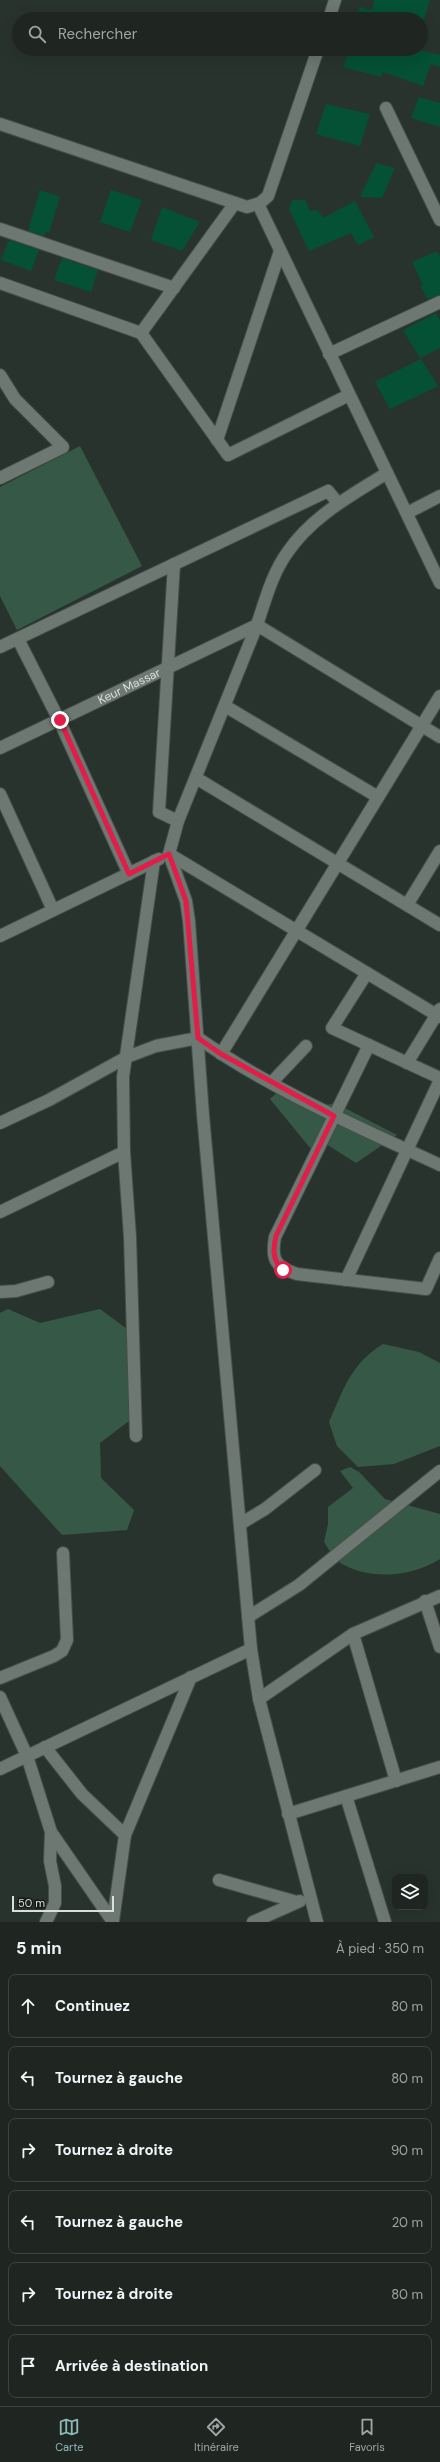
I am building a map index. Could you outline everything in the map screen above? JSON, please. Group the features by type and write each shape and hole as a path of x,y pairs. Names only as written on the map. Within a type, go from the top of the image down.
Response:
{"street":[{"path":"331,12 335,0"},
{"path":"0,124 247,207 258,204 268,196 316,56"},
{"path":"386,108 440,220"},
{"path":"141,333 235,203"},
{"path":"258,204 440,583"},
{"path":"0,229 174,288"},
{"path":"217,440 280,251"},
{"path":"0,283 141,333 228,454 349,395"},
{"path":"329,354 440,302"},
{"path":"0,375 15,399 63,447 0,478"},
{"path":"317,1922 259,1699 251,1649 186,901 169,854 178,821 225,706 257,624 268,591 286,554 306,530 338,503 387,473"},
{"path":"0,647 328,491 338,503"},
{"path":"407,513 440,496"},
{"path":"174,564 160,812 178,821"},
{"path":"257,624 440,737"},
{"name":"Keur Massar","path":"0,748 257,624"},
{"path":"18,639 60,720 129,874"},
{"path":"221,1054 440,696"},
{"path":"225,706 378,797"},
{"path":"196,778 440,925"},
{"path":"0,794 53,910"},
{"path":"407,905 440,851"},
{"path":"0,936 169,854"},
{"path":"169,854 367,973 439,1013 407,1063"},
{"path":"136,1436 130,1237 124,1152 123,1077 154,861"},
{"path":"346,1280 440,1079 332,1028 367,973"},
{"path":"0,1122 49,1100 127,1057 156,1046 198,1038 221,1054 334,1116 440,1165"},
{"path":"369,1045 276,1236 273,1250 277,1265 283,1270 297,1274 426,1289 440,1258"},
{"path":"272,1082 306,1046"},
{"path":"0,1212 124,1152"},
{"path":"0,1292 16,1291 48,1282"},
{"path":"240,1524 265,1509 315,1470"},
{"path":"248,1616 299,1585 440,1471"},
{"path":"0,1678 54,1656 62,1650 67,1640 64,1553"},
{"path":"259,1699 353,1634 425,1601 440,1596"},
{"path":"425,1601 440,1648"},
{"path":"353,1634 396,1780"},
{"path":"0,1769 251,1649"},
{"path":"113,1922 125,1835 191,1677"},
{"path":"0,1697 27,1756 51,1832 113,1922"},
{"path":"45,1747 82,1794 125,1835"},
{"path":"288,1814 440,1767"},
{"path":"346,1796 385,1922"},
{"path":"46,1922 55,1903 50,1861 51,1832"},
{"path":"219,1880 296,1902"},
{"path":"253,1922 309,1896"}],"green space":[{"path":"80,446 142,566 17,630 0,596 0,487"},
{"path":"282,1088 309,1109 335,1103 397,1135 356,1163 320,1140 316,1148 311,1149 270,1099"},
{"path":"8,1309 40,1323 100,1309 131,1332 142,1411 100,1443 101,1478 134,1510 127,1530 62,1535 0,1466 0,1313"},
{"path":"383,1344 419,1352 440,1363 440,1446 394,1464 358,1467 337,1446 329,1422 344,1388 356,1369 363,1360"},
{"path":"350,1467 359,1472 385,1499 440,1514 440,1559 416,1570 390,1574 363,1572 351,1568 337,1560 324,1542 328,1524 328,1507 353,1488 340,1471"}],"building":[{"path":"374,0 430,0 426,12 358,12 360,7 372,10"},
{"path":"428,52 440,55 440,67 431,64 423,86 383,72 381,77 343,67 347,56 428,56"},
{"path":"419,97 440,103 440,127 411,118"},
{"path":"326,104 370,114 360,146 316,134"},
{"path":"376,163 395,168 382,198 360,197"},
{"path":"40,190 60,197 49,233 46,232 44,236 28,231"},
{"path":"111,190 142,200 130,232 100,222"},
{"path":"292,200 305,200 310,211 318,210 323,218 355,201 374,237 358,245 351,233 309,251 289,209"},
{"path":"162,207 200,222 182,251 151,240"},
{"path":"9,240 39,250 31,271 1,260"},
{"path":"437,251 440,257 440,295 428,299 420,286 423,285 412,262"},
{"path":"62,258 98,270 91,292 54,280"},
{"path":"436,313 440,320 440,348 420,358 403,330"},
{"path":"421,359 438,386 390,409 375,382"}],"route":[{"path":"60,720 129,874 169,854 186,901 198,1038 221,1054 334,1116 276,1236 273,1250 277,1265 283,1270"}]}
